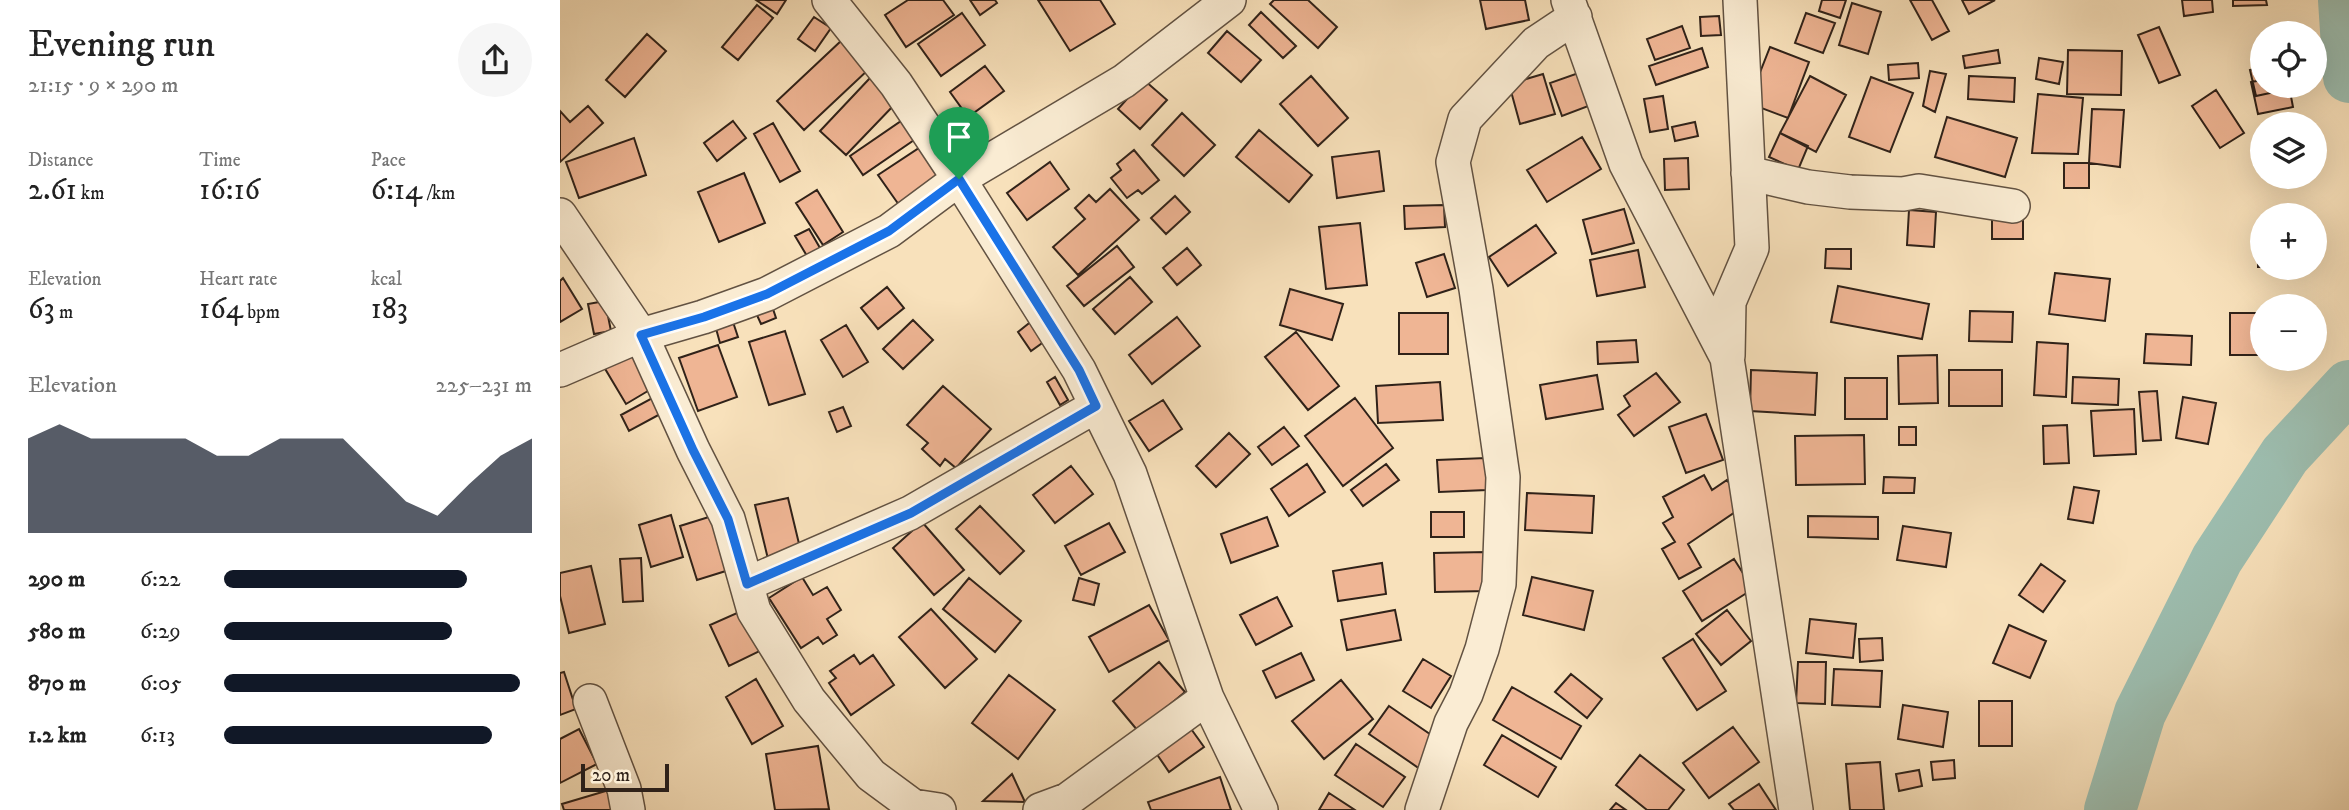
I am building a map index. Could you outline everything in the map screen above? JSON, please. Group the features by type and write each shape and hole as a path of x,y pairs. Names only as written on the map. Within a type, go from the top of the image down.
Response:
{"street":[{"path":"829,0 896,84 1079,370 1130,474 1207,698 1261,810"},
{"path":"560,370 641,335 704,317 767,294 889,231 959,179 1124,81 1229,0"},
{"path":"1740,0 1752,248 1729,302 1727,358 1796,810"},
{"path":"1423,810 1451,723 1466,694 1482,649 1499,584 1503,477 1476,289 1453,162 1465,120 1572,8 1626,164 1727,358"},
{"path":"1748,173 1829,189 1903,194 1919,191 2013,206"},
{"path":"560,215 641,335 693,450 728,519 754,611 809,700 871,775 922,809"},
{"path":"747,584 911,513 1096,406"},
{"path":"1040,810 1067,800 1207,698"},
{"path":"590,701 624,789 628,810"}],"building":[{"path":"756,0 786,0 777,14"},
{"path":"908,0 943,0 954,15 906,47 885,15"},
{"path":"970,0 995,0 997,3 980,15"},
{"path":"1038,0 1100,0 1115,24 1070,51"},
{"path":"1274,0 1308,0 1337,27 1318,48 1270,4"},
{"path":"1480,0 1525,0 1529,20 1486,29"},
{"path":"1822,0 1846,0 1840,18 1819,11"},
{"path":"1910,0 1932,0 1949,31 1932,40"},
{"path":"1962,0 1995,0 1969,14"},
{"path":"2182,0 2212,0 2213,12 2184,16"},
{"path":"2233,0 2266,0 2267,5 2233,6"},
{"path":"1852,3 1881,12 1868,54 1839,45"},
{"path":"757,5 773,18 738,60 722,47"},
{"path":"1261,12 1296,46 1283,58 1249,25"},
{"path":"962,13 985,45 941,76 918,44"},
{"path":"1806,13 1835,23 1823,53 1795,43"},
{"path":"1719,16 1721,35 1701,36 1700,17"},
{"path":"814,17 831,28 815,51 798,39"},
{"path":"1682,26 1690,48 1655,60 1647,39"},
{"path":"2159,27 2180,75 2159,83 2138,35"},
{"path":"1227,31 1261,60 1241,82 1208,53"},
{"path":"647,34 666,51 625,97 606,80"},
{"path":"842,40 869,69 804,130 777,101"},
{"path":"1770,47 1809,62 1788,118 1748,103"},
{"path":"1702,48 1708,67 1656,85 1649,66"},
{"path":"1998,50 2000,63 1965,68 1963,56"},
{"path":"2068,50 2122,51 2121,95 2067,94"},
{"path":"2039,58 2063,62 2059,84 2036,79"},
{"path":"1918,63 1919,78 1889,80 1888,65"},
{"path":"985,66 1004,91 968,117 950,92"},
{"path":"1587,70 1599,102 1562,116 1550,83"},
{"path":"1930,71 1946,74 1935,112 1923,106"},
{"path":"1543,74 1555,114 1520,124 1509,84"},
{"path":"1311,76 1348,118 1318,146 1280,104"},
{"path":"1810,76 1846,95 1816,152 1780,133"},
{"path":"1969,76 2015,78 2014,102 1968,99"},
{"path":"1871,77 1913,93 1890,152 1849,137"},
{"path":"870,78 896,103 846,155 820,131"},
{"path":"1144,80 1167,100 1140,129 1118,109"},
{"path":"2216,90 2244,133 2220,148 2192,106"},
{"path":"2038,94 2083,98 2078,154 2032,153"},
{"path":"1663,96 1668,129 1650,132 1644,99"},
{"path":"2254,98 2291,98 2293,107 2258,112"},
{"path":"588,106 603,123 560,162 560,111 570,122"},
{"path":"2092,109 2124,110 2120,167 2089,163"},
{"path":"1182,113 1215,145 1184,176 1152,145"},
{"path":"1947,117 2017,138 2005,177 1935,157"},
{"path":"904,119 917,138 863,175 850,156"},
{"path":"733,121 746,138 717,161 704,143"},
{"path":"1695,122 1698,136 1675,141 1672,127"},
{"path":"773,123 800,171 780,182 754,134"},
{"path":"1259,130 1312,175 1289,202 1236,157"},
{"path":"1780,133 1808,146 1798,170 1769,157"},
{"path":"1582,137 1601,169 1547,202 1527,170"},
{"path":"634,138 646,175 579,198 566,162"},
{"path":"919,148 939,179 899,205 878,175"},
{"path":"1134,150 1159,180 1142,194 1138,190 1127,198 1111,178 1121,170 1117,164"},
{"path":"1379,151 1384,191 1337,198 1332,157"},
{"path":"1688,158 1689,189 1665,190 1664,159"},
{"path":"1050,162 1069,189 1027,220 1007,193"},
{"path":"2064,163 2089,163 2089,188 2064,188"},
{"path":"744,173 765,223 719,242 698,192"},
{"path":"1110,189 1139,220 1078,275 1053,247 1085,219 1075,208 1089,195 1096,202"},
{"path":"817,190 843,232 823,245 796,203"},
{"path":"1175,196 1190,212 1166,234 1151,218"},
{"path":"1444,205 1445,227 1405,229 1404,206"},
{"path":"1624,209 1634,243 1592,254 1583,220"},
{"path":"1909,210 1936,212 1934,247 1907,245"},
{"path":"1992,214 2023,214 2023,239 1992,239"},
{"path":"1360,223 1367,285 1326,289 1319,227"},
{"path":"1536,225 1556,253 1508,286 1489,257"},
{"path":"809,229 820,248 807,256 795,236"},
{"path":"1117,246 1134,267 1084,306 1067,286"},
{"path":"1187,248 1201,265 1177,285 1163,268"},
{"path":"1826,249 1851,249 1851,269 1825,268"},
{"path":"1638,250 1645,287 1597,296 1590,260"},
{"path":"1444,254 1455,288 1427,297 1416,263"},
{"path":"2055,273 2110,279 2105,321 2049,314"},
{"path":"1130,277 1152,302 1115,334 1093,309"},
{"path":"563,278 582,309 560,322 560,281"},
{"path":"1838,286 1929,304 1922,339 1831,322"},
{"path":"887,287 904,308 878,329 861,308"},
{"path":"1290,289 1343,304 1332,340 1280,325"},
{"path":"605,301 611,331 594,334 588,304"},
{"path":"772,306 776,318 761,324 756,313"},
{"path":"1970,311 2013,312 2012,342 1969,341"},
{"path":"1399,313 1448,313 1448,354 1399,354"},
{"path":"2230,313 2250,313 2250,355 2230,355"},
{"path":"1177,317 1200,346 1152,384 1129,355"},
{"path":"732,319 738,337 720,343 715,325"},
{"path":"913,320 933,340 903,369 883,349"},
{"path":"1033,320 1045,341 1031,351 1018,332"},
{"path":"846,325 868,362 843,377 821,340"},
{"path":"785,331 805,394 769,405 749,342"},
{"path":"1296,332 1339,386 1308,410 1265,357"},
{"path":"2146,334 2192,336 2191,365 2144,363"},
{"path":"1636,340 1638,362 1598,364 1597,342"},
{"path":"2037,342 2068,344 2066,397 2034,395"},
{"path":"718,345 737,397 698,411 679,358"},
{"path":"636,347 658,385 626,404 604,367"},
{"path":"1937,355 1938,403 1899,404 1898,356"},
{"path":"1751,370 1817,373 1815,415 1750,411"},
{"path":"1949,370 2002,370 2002,406 1949,406"},
{"path":"1656,373 1680,402 1634,436 1618,415 1630,406 1624,396"},
{"path":"1597,375 1603,409 1546,419 1540,385"},
{"path":"1055,377 1068,400 1060,405 1047,382"},
{"path":"2073,377 2119,379 2118,405 2072,403"},
{"path":"1845,378 1887,378 1887,419 1845,419"},
{"path":"1440,382 1443,420 1378,423 1376,386"},
{"path":"943,386 991,429 956,468 945,459 940,466 922,449 928,443 907,425"},
{"path":"2157,391 2161,440 2143,441 2139,392"},
{"path":"656,396 664,412 629,431 621,415"},
{"path":"2183,397 2216,403 2208,444 2176,438"},
{"path":"1355,398 1393,448 1343,486 1305,436"},
{"path":"1163,400 1182,429 1149,451 1129,421"},
{"path":"843,407 851,426 837,432 829,412"},
{"path":"2134,409 2136,454 2094,456 2091,411"},
{"path":"1706,414 1723,460 1686,473 1669,427"},
{"path":"2067,425 2069,463 2044,464 2043,426"},
{"path":"1284,427 1299,446 1272,465 1258,447"},
{"path":"1899,427 1916,427 1916,445 1899,445"},
{"path":"1229,433 1250,454 1216,487 1196,466"},
{"path":"1864,435 1865,484 1796,485 1795,436"},
{"path":"1486,458 1487,490 1439,492 1437,460"},
{"path":"1307,464 1325,492 1289,516 1271,489"},
{"path":"1386,464 1399,480 1363,506 1351,490"},
{"path":"1071,466 1093,494 1055,523 1033,495"},
{"path":"1704,475 1712,490 1727,480 1744,506 1688,544 1701,567 1679,579 1662,549 1675,542 1663,523 1673,517 1663,497"},
{"path":"1884,477 1915,478 1914,493 1883,493"},
{"path":"2074,487 2099,491 2093,523 2068,519"},
{"path":"1527,493 1594,496 1592,533 1525,530"},
{"path":"788,498 801,552 768,559 755,505"},
{"path":"980,506 1024,551 1000,574 956,529"},
{"path":"1431,512 1464,512 1464,537 1431,537"},
{"path":"671,515 683,557 651,567 639,525"},
{"path":"712,516 729,570 697,580 680,526"},
{"path":"1808,516 1878,517 1878,539 1808,537"},
{"path":"1267,517 1278,546 1231,563 1221,534"},
{"path":"922,522 964,570 934,595 893,548"},
{"path":"1109,523 1125,552 1081,575 1065,546"},
{"path":"1903,526 1951,533 1946,567 1897,560"},
{"path":"1487,552 1488,591 1435,592 1434,553"},
{"path":"641,558 643,601 623,602 620,559"},
{"path":"1734,559 1753,589 1702,621 1683,591"},
{"path":"1382,563 1386,594 1338,601 1333,571"},
{"path":"2041,564 2065,581 2043,612 2019,595"},
{"path":"591,566 605,624 569,633 560,596 560,573"},
{"path":"802,577 813,595 827,587 841,610 827,619 837,635 823,644 818,637 801,648 769,598"},
{"path":"1532,577 1593,591 1584,630 1523,615"},
{"path":"969,578 1021,621 995,652 943,609"},
{"path":"1079,578 1099,584 1094,605 1073,600"},
{"path":"1277,597 1292,626 1256,645 1240,615"},
{"path":"1149,605 1169,640 1109,672 1089,637"},
{"path":"746,609 764,649 729,666 710,625"},
{"path":"931,609 977,659 945,688 899,637"},
{"path":"1395,610 1401,640 1347,650 1341,620"},
{"path":"1727,610 1751,641 1721,665 1696,634"},
{"path":"1810,619 1856,624 1853,658 1806,653"},
{"path":"2009,625 2046,641 2030,678 1993,663"},
{"path":"1882,638 1883,660 1860,662 1859,639"},
{"path":"1693,639 1726,691 1697,710 1663,658"},
{"path":"1301,653 1314,680 1276,698 1263,671"},
{"path":"854,655 860,664 873,655 894,685 851,715 829,683 836,678 830,671"},
{"path":"1423,659 1451,676 1431,708 1403,691"},
{"path":"1159,662 1185,692 1138,731 1113,701"},
{"path":"1798,662 1826,662 1825,704 1796,703"},
{"path":"1834,669 1882,671 1880,707 1832,705"},
{"path":"564,672 576,709 560,715 560,673"},
{"path":"1571,674 1602,699 1587,718 1555,692"},
{"path":"1009,675 1055,710 1018,759 972,723"},
{"path":"756,679 783,726 752,744 726,697"},
{"path":"1341,680 1373,719 1324,759 1292,721"},
{"path":"1512,687 1581,726 1561,759 1493,720"},
{"path":"1979,701 2012,701 2012,746 1979,746"},
{"path":"1903,705 1948,712 1943,747 1898,739"},
{"path":"1389,706 1440,741 1420,769 1369,734"},
{"path":"1189,726 1204,747 1169,772 1154,750"},
{"path":"1733,727 1759,762 1709,798 1683,763"},
{"path":"579,729 597,764 560,783 560,739"},
{"path":"1502,735 1556,767 1538,797 1484,765"},
{"path":"1356,744 1405,777 1383,807 1335,775"},
{"path":"818,746 829,809 775,810 766,754"},
{"path":"1640,755 1684,790 1668,810 1647,810 1616,785"},
{"path":"1954,760 1955,778 1933,780 1931,762"},
{"path":"1880,762 1884,810 1850,810 1846,764"},
{"path":"1919,770 1922,786 1899,791 1896,774"},
{"path":"1012,774 1025,802 983,801"},
{"path":"1220,777 1231,810 1151,810 1148,802"},
{"path":"1759,784 1776,810 1734,810 1729,804"},
{"path":"609,790 615,810 564,810 562,804"},
{"path":"1329,793 1355,810 1319,810"},
{"path":"1616,803 1626,810 1610,810"}],"waterway":[{"path":"2344,0 2349,77"},
{"path":"2110,810 2140,713 2217,559 2285,455 2349,386"}],"route":[{"path":"959,179 1079,370 1096,406 911,513 747,584 728,519 693,450 641,335 704,317 767,294 889,231 959,179"}]}
